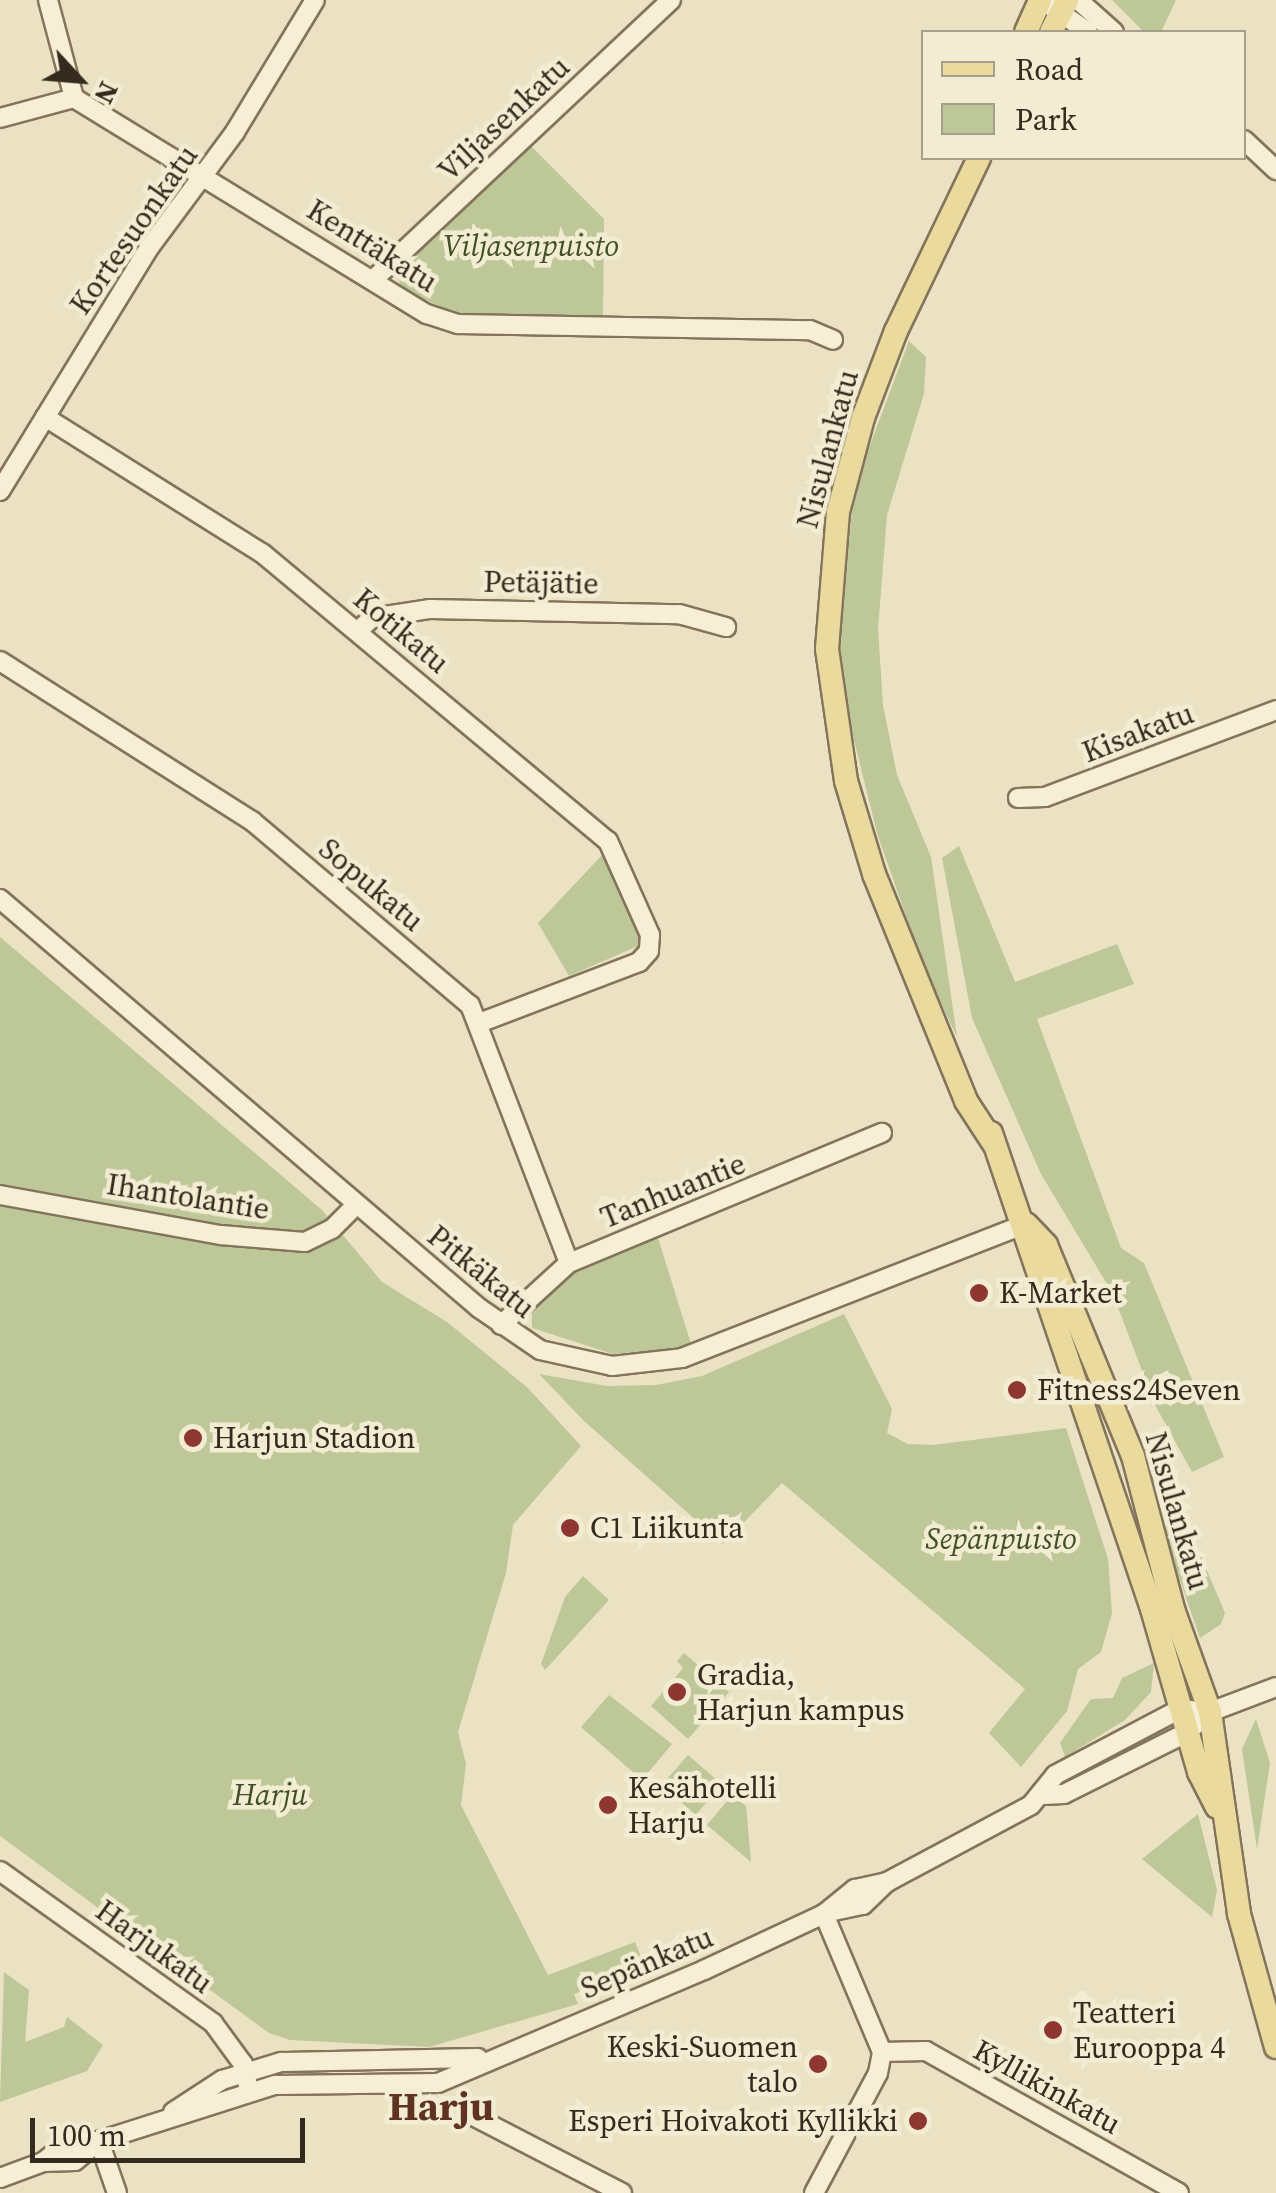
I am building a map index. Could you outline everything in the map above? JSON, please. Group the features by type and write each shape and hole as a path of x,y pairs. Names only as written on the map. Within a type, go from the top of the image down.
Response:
{"main road":[{"path":"1028,30 1056,8"},
{"name":"Nisulankatu","path":"978,160 896,331 863,418 838,512 828,604 830,696 854,810 900,945 950,1057 980,1096 994,1144 1026,1224 1028,1253 1056,1316 1186,1733 1221,1814"},
{"name":"Nisulankatu","path":"1026,1224 1046,1245 1133,1456 1174,1612 1210,1712 1221,1814"},
{"path":"1221,1814 1239,1914 1276,2047"}],"street":[{"path":"0,118 74,98 48,0"},
{"name":"Kortesuonkatu","path":"0,491 149,248 202,176 315,0"},
{"name":"Viljasenkatu","path":"375,278 671,0"},
{"path":"1056,8 1085,30"},
{"path":"1056,8 1109,30"},
{"name":"Kenttäkatu","path":"74,98 375,278 427,314 458,324 810,330 834,340"},
{"path":"1246,142 1276,170"},
{"name":"Kotikatu","path":"44,416 262,552 608,841 650,934 649,951 639,962 479,1022"},
{"name":"Petäjätie","path":"359,630 372,618 430,608 679,614 726,627"},
{"name":"Sopukatu","path":"0,661 252,821 470,1005 569,1264"},
{"name":"Kisakatu","path":"1018,798 1045,798 1276,710"},
{"name":"Pitkäkatu","path":"0,899 356,1206 501,1324 540,1350 586,1362 643,1366 682,1358 1026,1224"},
{"name":"Tanhuantie","path":"501,1324 569,1264 882,1133"},
{"name":"Ihantolantie","path":"0,1195 222,1235 306,1242 332,1229 356,1206"},
{"name":"Sepänkatu","path":"247,2082 438,2083 489,2057 824,1914 863,1906 887,1882 1044,1795 1064,1794 1186,1733 1210,1712 1276,1688"},
{"name":"Sepänkatu","path":"1044,1795 1055,1775 1180,1709 1210,1712"},
{"name":"Harjukatu","path":"0,1871 213,2023 247,2082"},
{"path":"814,2193 878,2073 882,2052 824,1914"},
{"name":"Kyllikinkatu","path":"882,2052 926,2051 1180,2193"},
{"name":"Sepänkatu","path":"247,2082 322,2058 489,2057"},
{"path":"0,2178 43,2162 74,2162 99,2141 170,2115 186,2099 247,2082"},
{"path":"470,2114 622,2193"},
{"path":"99,2141 117,2193"}],"green space":[{"path":"1112,0 1176,0 1162,30 1142,30"},
{"name":"Viljasenpuisto","path":"531,146 604,219 603,316 459,316 400,287 398,268"},
{"path":"909,341 926,357 924,394 887,515 878,629 883,705 897,775 931,857 957,1037 922,962 877,833 842,691 840,622 855,485"},
{"path":"959,846 1015,982 1117,944 1134,984 1037,1019 1121,1248 1144,1263 1224,1457 1192,1472 1155,1405 1113,1294 1041,1174 972,1018 942,858"},
{"path":"604,853 640,937 638,946 569,976 538,923"},
{"name":"Harju","path":"0,937 322,1210 382,1282 447,1322 528,1388 581,1446 513,1525 506,1573 458,1732 466,1764 461,1805 548,1975 635,1942 645,1967 574,1994 578,2004 429,2047 290,2040 269,2033 0,1836"},
{"path":"658,1238 692,1347 613,1354 532,1328 532,1304 573,1273"},
{"name":"Sepänpuisto","path":"844,1314 892,1409 887,1433 908,1444 933,1445 1066,1428 1108,1559 1112,1613 1101,1652 1078,1669 1067,1711 1021,1767 989,1733 1025,1689 782,1483 723,1544 584,1421 539,1374 607,1386 656,1385 702,1376"},
{"path":"1169,1521 1194,1540 1225,1613 1221,1624 1200,1638 1163,1531"},
{"path":"583,1576 609,1600 545,1670 541,1664 565,1597"},
{"path":"684,1653 729,1692 688,1739 651,1706 683,1668 677,1661"},
{"path":"1154,1663 1151,1692 1125,1720 1065,1757 1060,1743 1091,1699 1113,1698 1122,1678"},
{"path":"609,1695 672,1744 647,1774 634,1773 581,1727"},
{"path":"1256,1719 1270,1763 1257,1849 1242,1749"},
{"path":"688,1755 722,1785 696,1815 662,1785"},
{"path":"732,1795 746,1806 751,1862 707,1825"},
{"path":"1198,1814 1217,1890 1212,1917 1142,1859"},
{"path":"4,1972 29,1990 25,2042 64,2027 67,2017 103,2045 87,2071 0,2102"}],"place":[{"name":"K-Market","path":"979,1293"},
{"name":"Fitness24Seven","path":"1017,1390"},
{"name":"Harjun Stadion","path":"193,1438"},
{"name":"C1 Liikunta","path":"570,1528"},
{"name":"Gradia, Harjun kampus","path":"677,1692"},
{"name":"Kesähotelli Harju","path":"608,1805"},
{"name":"Teatteri Eurooppa 4","path":"1053,2030"},
{"name":"Keski-Suomen talo","path":"818,2064"},
{"name":"Esperi Hoivakoti Kyllikki","path":"918,2121"}],"district":[{"name":"Harju","path":"441,2106"}]}
